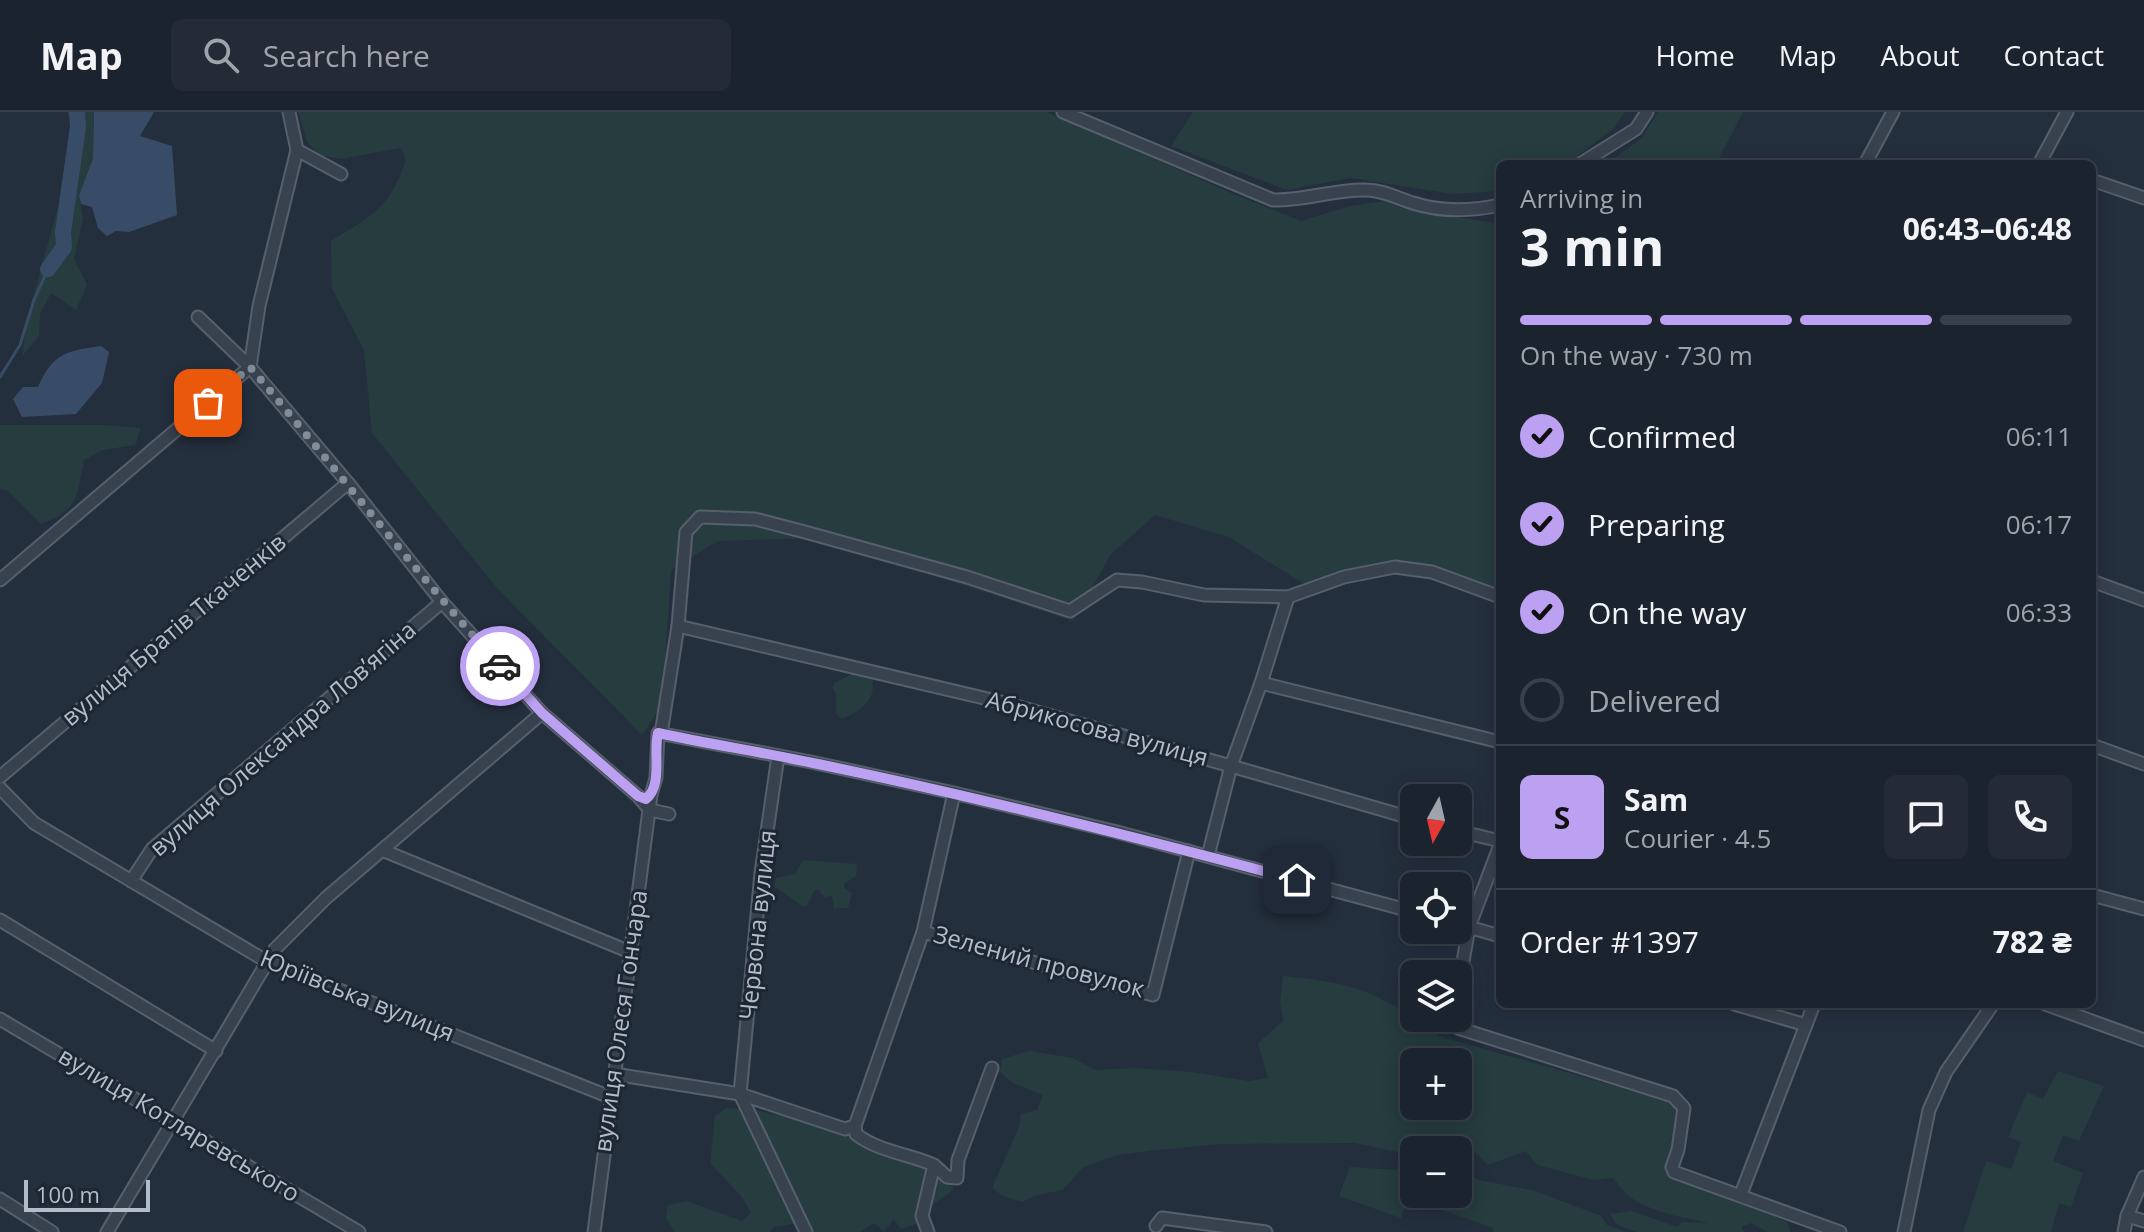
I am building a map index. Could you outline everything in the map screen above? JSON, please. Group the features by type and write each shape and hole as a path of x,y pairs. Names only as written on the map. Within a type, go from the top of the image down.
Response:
{"street":[{"path":"0,580 250,367 259,306 297,150 289,112"},
{"path":"1063,112 1273,200 1364,189 1443,209 1496,205"},
{"path":"1586,160 1636,129 1647,112"},
{"path":"1867,160 1893,112"},
{"path":"2043,160 2067,112"},
{"path":"297,150 341,174"},
{"path":"2096,181 2144,198"},
{"path":"198,317 250,367 348,483 442,602 542,713 650,810 669,814"},
{"name":"вулиця Братів Ткаченків","path":"0,777 348,483"},
{"name":"вулиця Олеся Гончара","path":"594,1232 651,795 656,778 656,740 658,733 661,734 678,626 686,532 700,517 755,519 967,577 1070,611 1117,580 1204,595 1288,597"},
{"path":"1288,597 1344,577 1395,567 1432,572 1496,596"},
{"path":"2096,582 2144,600"},
{"name":"Абрикосова вулиця","path":"678,626 1005,703 1231,766 1288,597"},
{"name":"вулиця Олександра Ловʼягіна","path":"131,881 152,849 442,602"},
{"path":"1261,683 1496,741"},
{"path":"107,1232 275,949 326,898 542,713"},
{"path":"661,734 954,793 1189,851 1400,908"},
{"path":"2096,746 2144,764"},
{"name":"Червона вулиця","path":"740,1094 761,873 778,756"},
{"path":"1208,856 1231,766 1400,815"},
{"name":"Юріївська вулиця","path":"0,788 34,823 266,961 610,1097"},
{"path":"954,793 923,932 855,1126 856,1134 866,1142 912,1155 934,1165 947,1177 957,1178 958,1160 992,1068"},
{"path":"638,796 646,799 651,795"},
{"path":"1472,835 1496,842"},
{"path":"382,850 630,952"},
{"name":"Зелений провулок","path":"923,932 1153,995 1189,851"},
{"path":"1472,907 1496,852"},
{"path":"2096,896 2144,909"},
{"path":"0,920 216,1051"},
{"path":"1472,927 1496,935"},
{"path":"1748,1008 1806,1025"},
{"path":"1741,1194 1812,1008"},
{"path":"1904,1232 1929,1110 1946,1072 1990,1008"},
{"path":"2056,1008 2144,1040"},
{"name":"вулиця Котляревського","path":"0,1019 359,1232"},
{"path":"1471,1032 1673,1096 1684,1108 1678,1150 1672,1167 1674,1172 1840,1232"},
{"path":"614,1074 740,1094 845,1129 855,1126"},
{"path":"740,1094 806,1232"},
{"path":"928,1232 922,1216 934,1165"},
{"path":"2124,1232 2127,1216 2144,1177"},
{"path":"0,1199 52,1232"},
{"path":"2127,1216 2144,1221"},
{"path":"1156,1226 1162,1218 1266,1232"}],"green space":[{"path":"67,112 94,112 93,158 79,196 83,218 74,259 87,285 76,310 51,293 40,314 39,336 22,356 27,319 58,207 75,166 74,127"},
{"path":"298,112 1047,112 1301,221 1350,206 1385,201 1436,214 1496,223 1496,601 1431,576 1403,569 1358,571 1304,584 1229,537 1155,515 1111,554 1073,621 818,538 718,541 671,570 662,706 642,735 496,587 372,433 364,351 332,288 331,241 378,209 393,190 406,160 401,148 340,159 318,155 307,141"},
{"path":"1193,112 1625,112 1614,128 1572,160 1496,160 1496,191 1453,194 1350,178 1287,190 1171,146"},
{"path":"1658,112 1743,112 1718,160 1612,160 1642,138"},
{"path":"0,425 141,428 135,445 103,450 84,460 77,493 70,507 41,524 7,490 0,489"},
{"path":"855,673 871,677 872,691 861,708 842,719 836,714 836,694 832,688 835,682"},
{"path":"803,860 857,864 856,876 844,884 844,888 852,893 848,908 834,908 832,896 824,897 818,889 807,906 802,906 774,886 776,878 795,874"},
{"path":"1283,976 1325,981 1373,995 1400,1008 1400,1032 1436,1032 1438,1036 1675,1105 1679,1120 1668,1173 1687,1183 1708,1185 1788,1223 1790,1232 1767,1232 1751,1223 1741,1227 1744,1232 1637,1232 1616,1224 1610,1214 1632,1211 1677,1227 1682,1222 1709,1223 1648,1207 1627,1195 1613,1178 1594,1180 1537,1165 1526,1151 1488,1165 1472,1149 1472,1136 1400,1136 1400,1153 1355,1143 1220,1144 1148,1151 1118,1155 1083,1167 1063,1190 1037,1195 1022,1202 1003,1196 992,1188 1019,1127 1021,1114 1037,1110 1043,1095 1013,1083 1000,1072 1002,1059 1029,1051 1073,1058 1095,1070 1135,1068 1192,1072 1249,1081 1268,1078 1258,1043 1283,1021 1280,1002"},
{"path":"2058,1071 2104,1086 2079,1141 2063,1135 2053,1161 2083,1173 2071,1207 2059,1203 2051,1232 1963,1232 1986,1161 2011,1169 2021,1142 2008,1137 2027,1092 2043,1099"},
{"path":"726,1108 777,1114 858,1136 864,1144 917,1167 947,1169 953,1174 953,1190 930,1207 920,1223 901,1229 894,1219 884,1232 874,1223 860,1232 805,1232 796,1224 774,1227 770,1232 675,1232 666,1218 668,1205 687,1201 742,1221 751,1213 741,1196 710,1163 715,1116"},
{"path":"1350,1167 1400,1170 1400,1208 1405,1208 1401,1218 1339,1196"},
{"path":"1472,1176 1536,1191 1601,1216 1607,1225 1626,1232 1493,1232 1493,1228 1437,1208 1472,1208"}],"water":[{"path":"94,112 154,112 140,136 172,146 177,215 129,232 116,231 107,236 98,228 92,207 81,204 79,196 93,158"},
{"path":"101,346 109,352 102,383 76,414 22,417 13,399 23,387 38,387 49,367 62,356"}],"waterway":[{"path":"48,269 64,247 63,232 78,127 77,112"},
{"path":"0,377 20,345 34,300 48,269"}],"way so far":[{"path":"208,403 250,367 358,495 442,602 500,666"}],"route":[{"path":"500,666 542,713 638,796 646,799 651,795 656,778 658,733 954,793 1297,880"}]}
